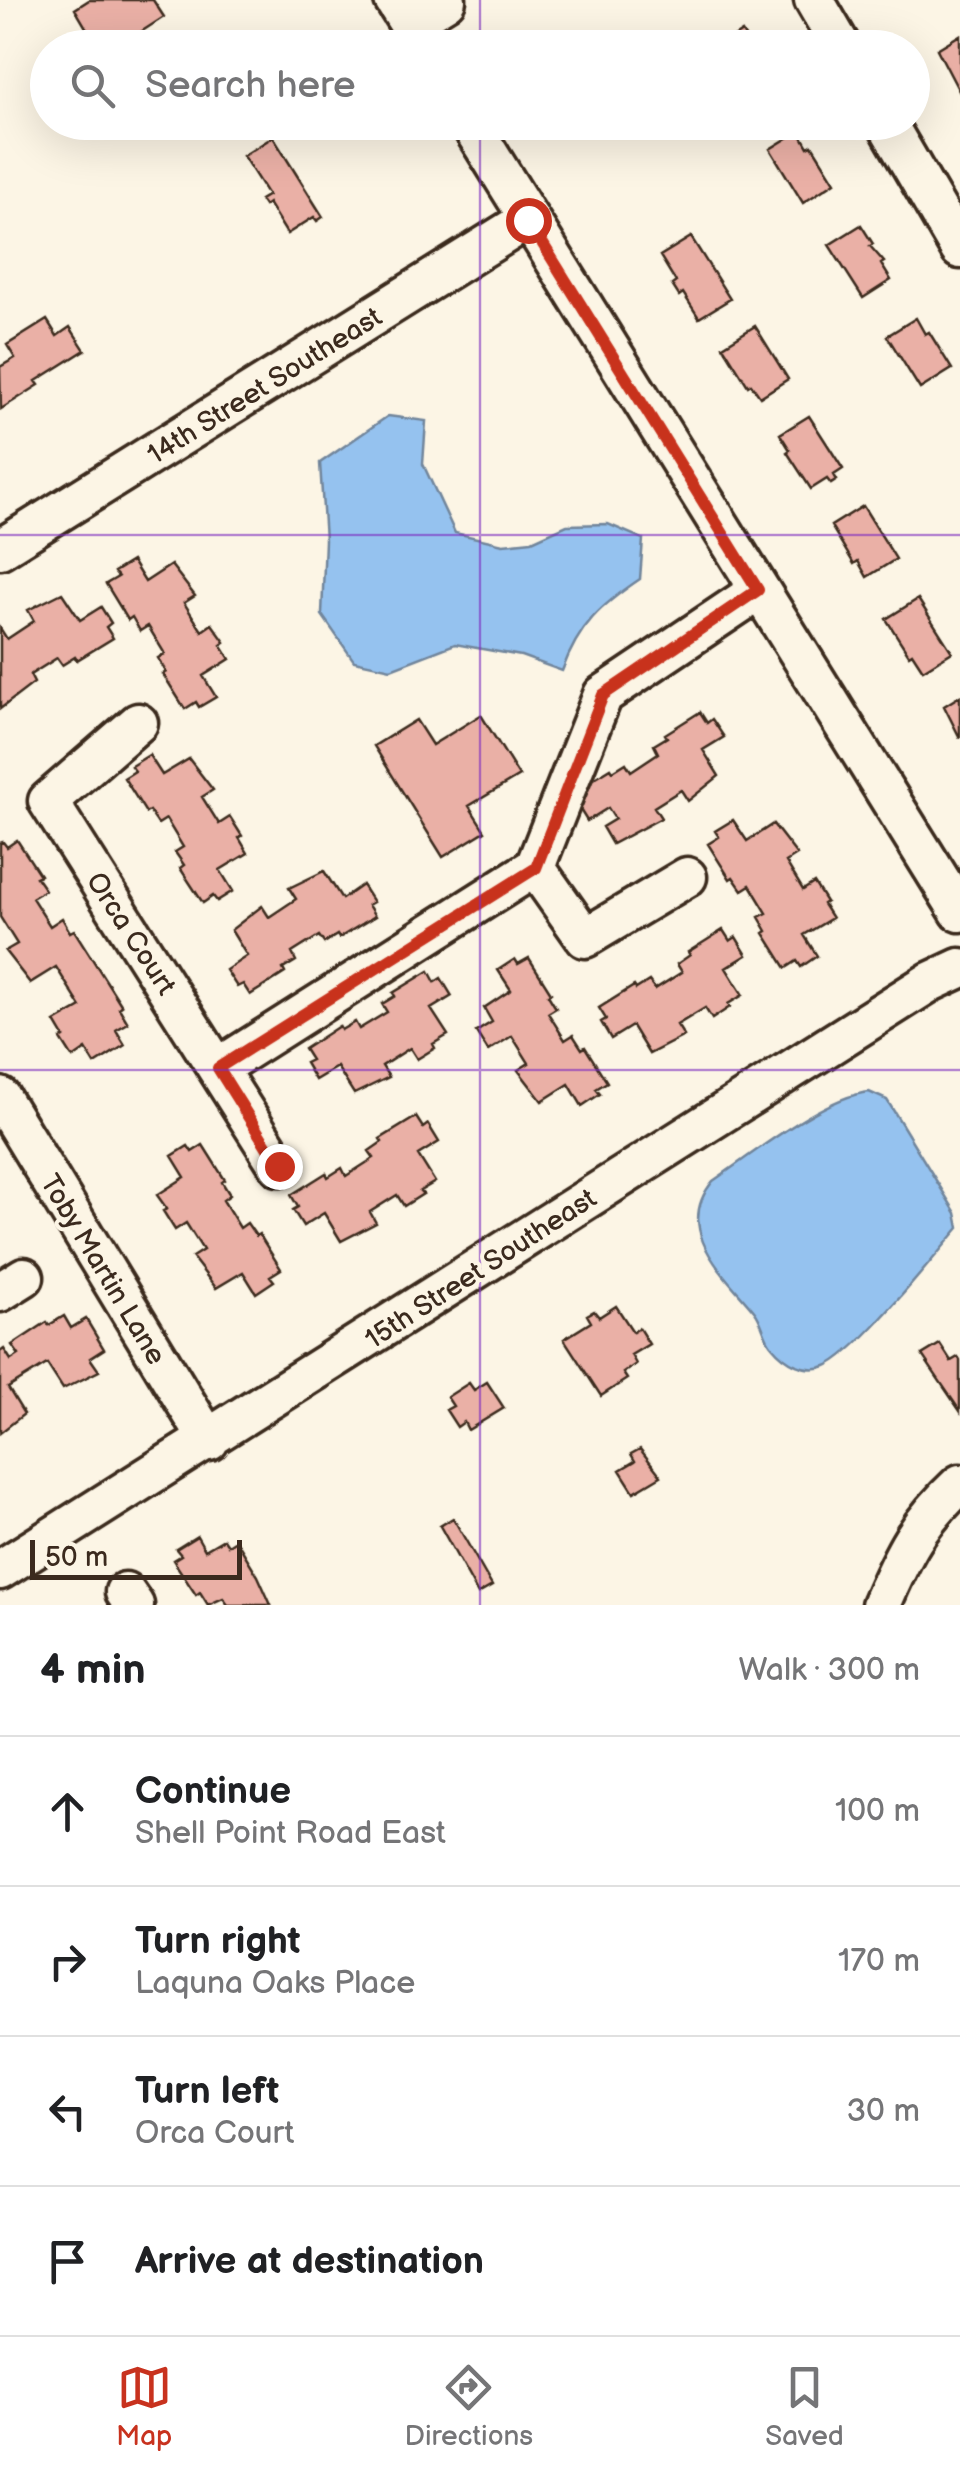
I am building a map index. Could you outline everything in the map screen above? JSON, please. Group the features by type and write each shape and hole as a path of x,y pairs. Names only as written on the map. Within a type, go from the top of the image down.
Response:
{"street":[{"path":"409,23 446,0"},
{"path":"814,0 832,30"},
{"path":"480,140 960,912"},
{"path":"896,140 960,249"},
{"name":"14th Street Southeast","path":"0,549 528,220"},
{"path":"218,1068 536,868 603,695 758,590"},
{"name":"Orca Court","path":"138,723 48,801 279,1166"},
{"path":"536,868 586,938 687,876"},
{"name":"15th Street Southeast","path":"0,1570 930,982 960,968"},
{"name":"Toby Martin Lane","path":"0,1098 209,1441"},
{"path":"881,1605 915,1532 960,1484"}],"water":[{"path":"388,416 426,421 423,464 455,533 503,544 532,541 567,525 608,524 643,539 640,579 592,618 562,671 521,656 455,644 391,669 354,661 322,615 325,540 320,463"},
{"path":"869,1092 887,1100 956,1213 959,1228 856,1344 826,1366 804,1367 783,1357 772,1346 755,1312 707,1251 698,1217 702,1199 713,1181 789,1128 831,1104"}],"building":[{"path":"89,0 153,0 164,17 144,30 87,30 75,9"},
{"path":"960,35 960,93 937,49"},
{"path":"275,140 323,217 317,221 314,217 287,234 268,203 264,206 260,200 268,195 243,156"},
{"path":"784,140 804,140 808,147 812,145 835,182 803,203 770,149"},
{"path":"861,225 891,280 863,298 829,245"},
{"path":"691,237 730,299 699,318 683,293 679,296 672,285 676,282 660,256"},
{"path":"916,318 952,369 920,389 887,336"},
{"path":"47,320 57,336 70,327 85,350 1,409 0,367 15,358 7,345"},
{"path":"755,326 788,379 760,397 751,384 748,386 723,346"},
{"path":"809,416 843,469 834,475 837,480 831,484 827,479 811,489 780,434"},
{"path":"863,506 896,559 867,577 858,561 854,564 831,526"},
{"path":"132,561 145,582 171,565 195,596 184,603 202,631 212,624 225,642 221,645 230,659 203,676 216,697 199,707 196,702 185,709 163,674 166,672 158,658 165,654 148,626 140,631 132,617 128,620 106,584 118,577 114,572"},
{"path":"62,593 80,620 101,607 111,623 106,627 113,638 77,660 75,657 62,665 57,658 30,675 34,683 0,709 0,628 7,639 34,621 28,610"},
{"path":"918,599 952,652 923,670 886,619"},
{"path":"960,696 960,738 944,706"},
{"path":"700,712 707,723 712,719 724,737 703,750 719,776 688,801 681,790 654,807 661,818 612,844 602,827 615,819 608,808 587,821 577,805 582,801 575,790 611,768 613,771 626,763 631,771 658,753 654,745 667,737 665,734"},
{"path":"481,715 519,776 469,806 485,831 443,857 374,746 416,720 432,745"},
{"path":"149,755 162,775 189,759 213,790 202,797 219,824 230,817 242,836 239,838 248,853 220,870 233,891 217,901 213,896 203,903 180,868 184,865 175,852 183,847 166,819 158,824 149,811 146,813 124,778 135,771 131,766"},
{"path":"733,820 747,841 773,824 797,855 786,862 803,890 814,883 826,902 823,904 832,918 804,935 817,956 801,967 797,961 786,968 764,933 767,931 759,917 767,913 750,885 742,890 733,877 730,879 708,844 719,837 715,831"},
{"path":"17,840 45,890 32,898 50,926 62,918 70,932 74,930 122,1006 119,1008 128,1023 116,1030 125,1045 95,1064 86,1049 73,1058 61,1039 64,1037 55,1022 81,1007 56,967 30,983 5,951 17,944 0,917 0,843 7,847"},
{"path":"324,871 342,899 362,885 373,902 368,905 375,916 339,938 337,935 324,943 319,936 292,953 296,961 283,969 285,973 250,995 243,984 237,987 226,970 247,956 231,930 262,906 269,917 296,899 289,888"},
{"path":"723,930 730,941 736,937 747,955 726,968 743,995 712,1019 705,1008 677,1025 684,1036 649,1054 632,1026 611,1039 601,1022 606,1019 599,1008 634,986 636,989 649,981 655,989 682,972 677,964 690,955 688,952"},
{"path":"529,958 551,993 548,995 556,1008 548,1013 565,1040 573,1035 582,1049 585,1047 607,1082 596,1089 600,1094 582,1106 569,1084 542,1101 518,1070 529,1063 512,1036 488,1051 476,1032 492,1022 484,1008 511,990 498,970 515,959 518,964"},
{"path":"429,971 435,982 441,978 452,996 431,1009 448,1035 433,1044 435,1048 417,1059 410,1048 382,1066 389,1077 354,1094 337,1067 315,1080 305,1063 311,1060 304,1049 339,1026 341,1030 355,1022 359,1029 387,1012 382,1004 395,996 393,993"},
{"path":"416,1117 423,1128 428,1124 439,1142 418,1155 435,1182 420,1191 423,1194 404,1206 397,1195 370,1212 376,1223 341,1241 324,1213 303,1226 293,1210 298,1207 291,1195 326,1173 328,1177 342,1168 346,1176 374,1158 369,1151 382,1142 380,1139"},
{"path":"203,1145 225,1180 222,1182 230,1195 223,1200 240,1228 247,1223 256,1236 259,1234 281,1269 270,1276 274,1281 256,1293 243,1272 216,1288 192,1257 203,1250 186,1223 175,1230 157,1195 185,1177 172,1156 188,1146 192,1152"},
{"path":"616,1306 633,1332 639,1328 649,1344 631,1355 636,1364 623,1373 627,1379 601,1396 564,1339 591,1322 587,1315 594,1311 599,1317"},
{"path":"64,1316 71,1328 86,1319 104,1349 90,1358 99,1371 63,1389 47,1364 8,1388 24,1414 0,1433 0,1352 4,1349 11,1360 19,1355 12,1345 47,1322 49,1325"},
{"path":"940,1344 951,1361 958,1357 960,1360 960,1411 922,1355"},
{"path":"487,1382 504,1408 468,1430 464,1422 457,1427 446,1410 453,1406 447,1397 469,1383 474,1390"},
{"path":"640,1449 661,1476 634,1492 620,1470 635,1461 631,1454"},
{"path":"453,1518 492,1586 478,1594 440,1526"},
{"path":"197,1536 205,1550 224,1539 228,1545 236,1540 271,1605 228,1605 223,1598 208,1605 200,1592 196,1595 173,1560 181,1555 176,1549"}],"route":[{"path":"279,1166 218,1068 536,868 603,695 758,590 528,220"}]}
